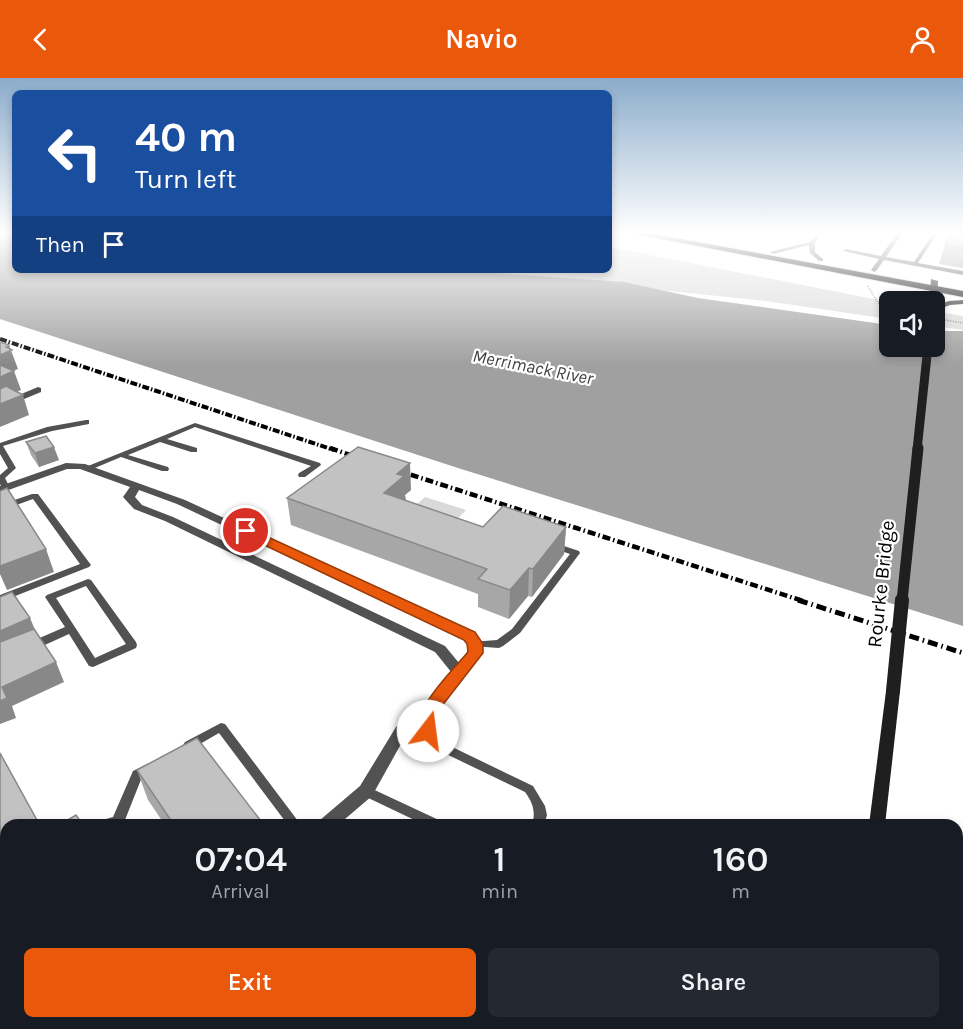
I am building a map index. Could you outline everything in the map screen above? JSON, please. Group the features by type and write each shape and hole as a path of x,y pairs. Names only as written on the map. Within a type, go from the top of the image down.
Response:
{"main road":[{"path":"888,276 934,285 963,294"},
{"path":"934,285 963,286"},
{"path":"934,285 934,291"},
{"path":"945,306 963,302"},
{"name":"Rourke Bridge","path":"878,819 927,357"}],"street":[{"path":"0,406 38,390"},
{"path":"3,489 54,469 66,466 87,468 181,502 461,631 475,644 475,653 430,710 401,731 366,791 333,819"},
{"path":"136,485 129,496 138,507 169,519 440,649 460,673"}],"lane":[{"path":"3,489 1,478 12,468 0,446 50,429 86,422"},
{"path":"87,468 195,425 317,465 303,475"},
{"path":"160,439 194,450"},
{"path":"121,455 165,469"},
{"path":"0,508 35,496 86,565 0,599"},
{"path":"475,644 499,644 516,631 576,553 546,543"},
{"path":"87,582 132,645 93,663 70,629 50,597 87,582"},
{"path":"20,651 70,629"},
{"path":"430,710 428,731 444,748 529,789 538,802 540,819"},
{"path":"174,753 221,727 290,819"},
{"path":"121,819 137,774 156,764"},
{"path":"366,791 424,819"}],"path":[{"path":"870,276 872,296 879,304"},
{"path":"945,320 963,323"}],"shaded area":[{"path":"529,276 759,276 879,300 879,318 766,301"},
{"path":"945,313 963,316 963,330 945,327"},
{"path":"425,497 466,510 440,537 397,522"}],"water":[{"name":"Merrimack River","path":"0,276 543,276 624,282 698,298 879,324 879,357 945,357 945,331 963,331 963,626 458,468 0,319"}],"building":[{"path":"0,342 9,345 6,347 12,350 0,355"},
{"path":"0,365 14,371 0,377"},
{"path":"6,386 23,395 0,404 0,389"},
{"path":"46,436 54,447 35,453 26,442"},
{"path":"358,447 410,463 397,474 404,476 384,493 483,527 503,506 566,527 533,569 529,568 510,590 478,579 487,569 287,498"},
{"path":"7,488 46,549 0,566 0,491"},
{"path":"12,592 30,618 0,631 0,597"},
{"path":"34,629 56,662 2,687 7,698 0,701 0,642"},
{"path":"197,738 259,819 170,819 137,770"},
{"path":"0,753 36,819 0,819"}],"railway":[{"path":"0,339 334,450"},
{"path":"330,448 362,459"},
{"path":"396,470 803,601"},
{"path":"798,600 963,653"}],"route":[{"path":"246,531 469,636 475,644 475,653 430,710 428,731"}]}
